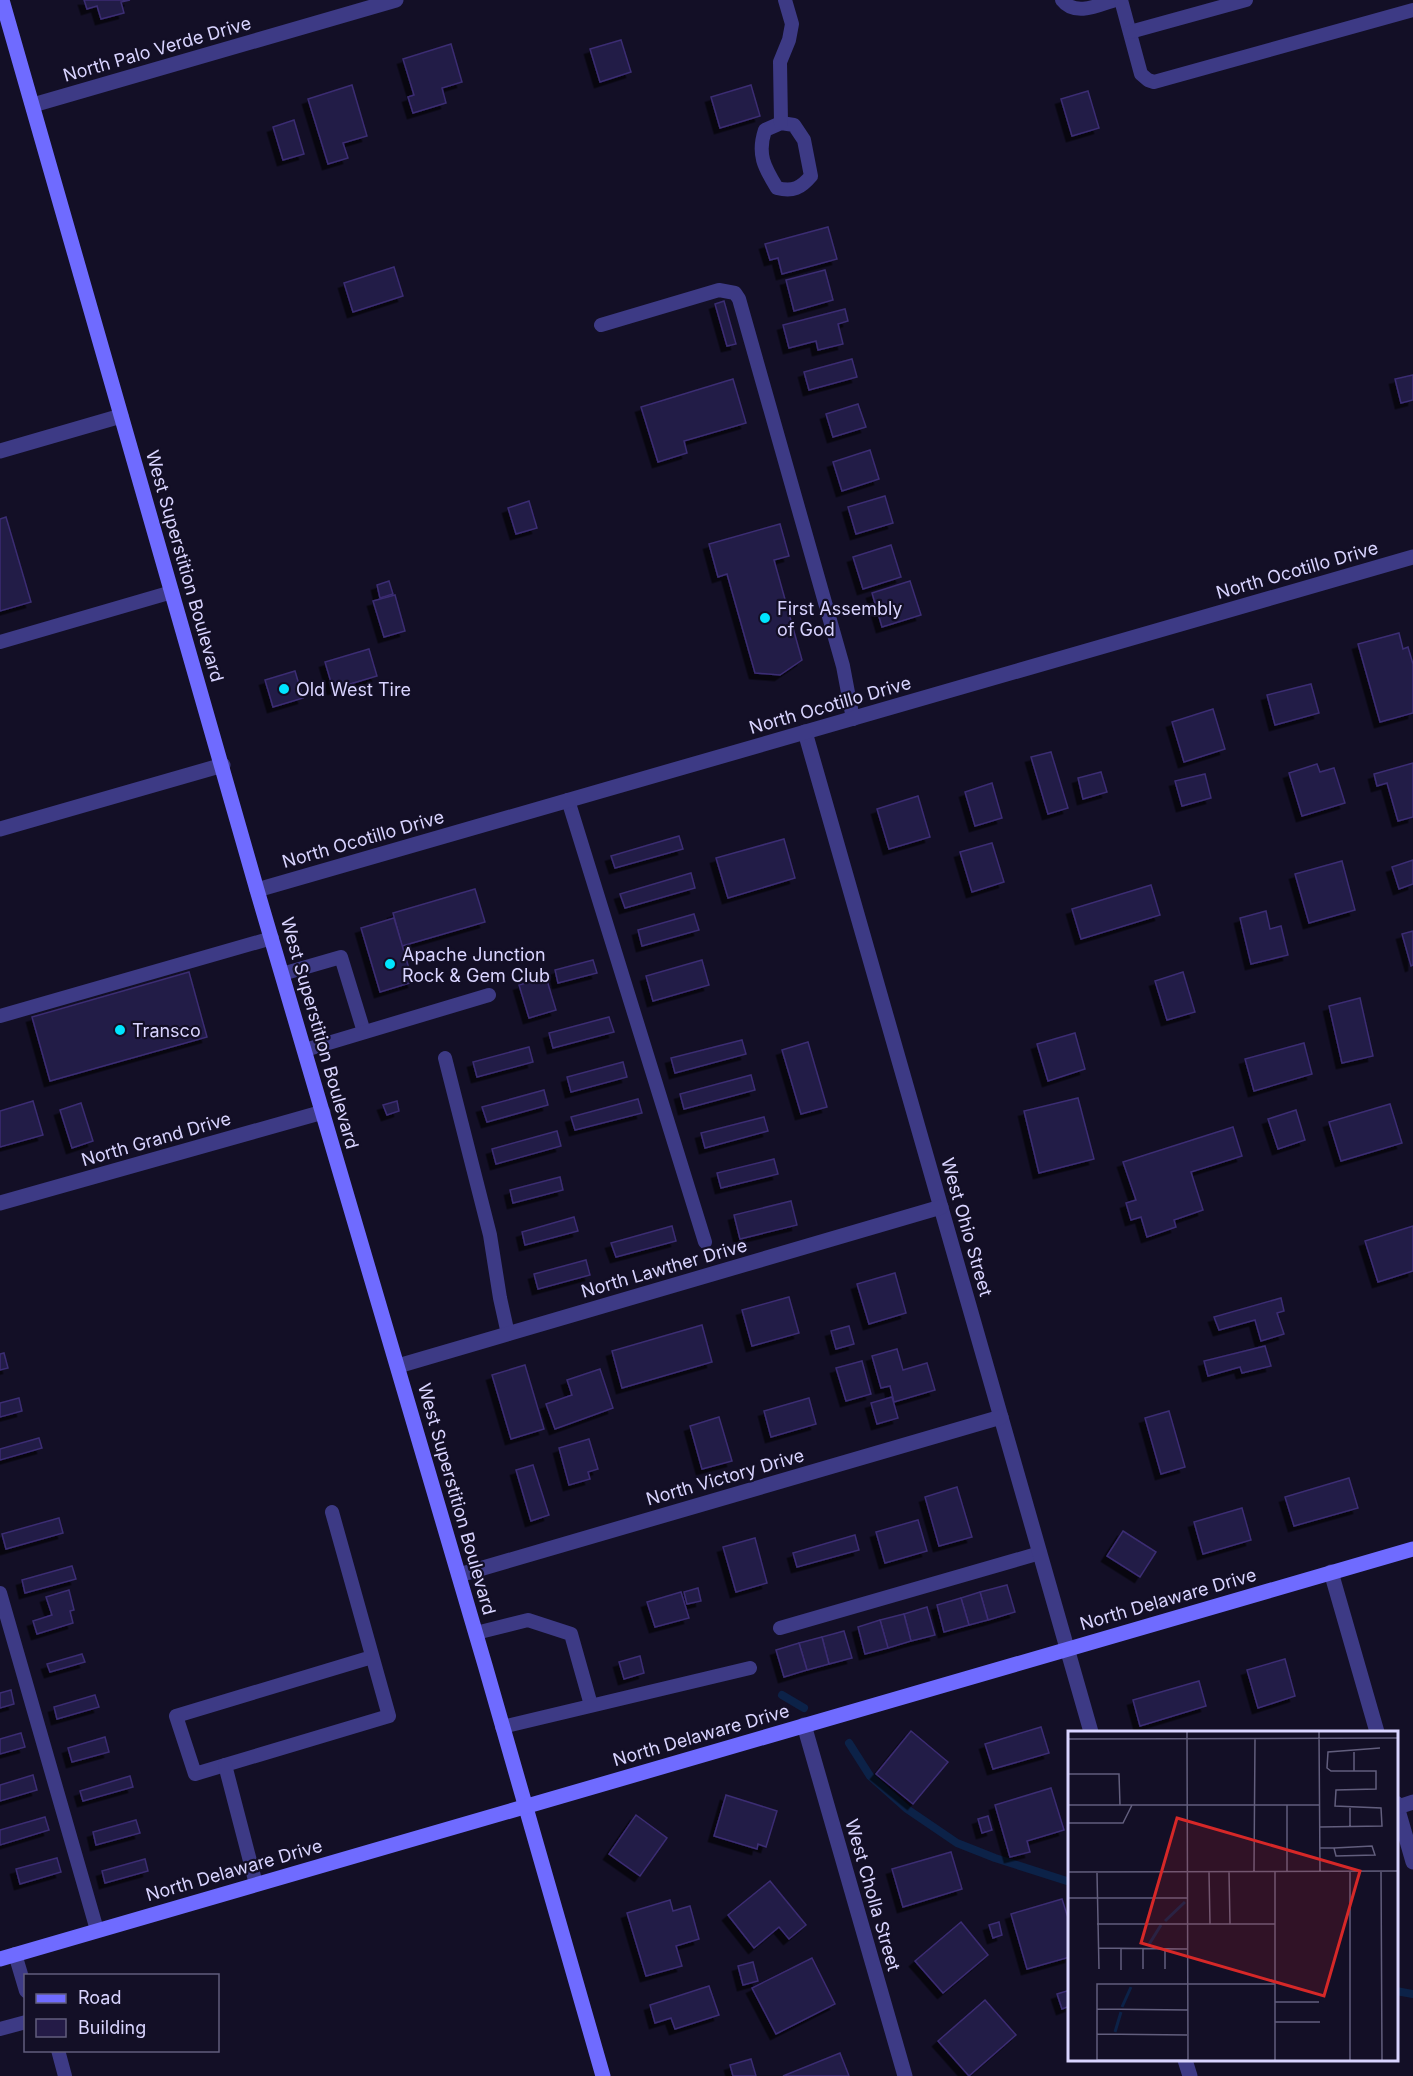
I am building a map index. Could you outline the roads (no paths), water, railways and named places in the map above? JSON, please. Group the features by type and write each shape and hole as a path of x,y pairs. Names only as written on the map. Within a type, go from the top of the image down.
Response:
{"main road":[{"name":"West Superstition Boulevard","path":"2,0 257,890 476,1633 603,2076"},
{"name":"North Delaware Drive","path":"0,1959 1413,1549"}],"street":[{"name":"North Palo Verde Drive","path":"33,105 396,0"},
{"path":"0,451 121,416"},
{"name":"North Ocotillo Drive","path":"257,890 1413,557"},
{"name":"West Ohio Street","path":"805,732 1091,1731"},
{"path":"0,829 222,765"},
{"name":"North Grand Drive","path":"0,1203 323,1112"},
{"name":"North Lawther Drive","path":"398,1366 941,1207"},
{"name":"North Victory Drive","path":"459,1575 1001,1417"},
{"path":"1331,1572 1377,1731"},
{"name":"West Cholla Street","path":"804,1725 905,2076"},
{"path":"1398,1805 1413,1802"},
{"path":"1398,1809 1413,1862"},
{"path":"1185,2061 1190,2076"}],"lane":[{"path":"781,123 780,62 789,40 792,24 785,0"},
{"path":"1062,0 1074,8 1085,9 1115,0"},
{"path":"1121,0 1142,74 1154,82 1413,10"},
{"path":"1130,32 1246,0"},
{"path":"781,123 794,125 804,140 811,176 801,187 787,190 777,188 766,170 760,144 765,130 781,123"},
{"path":"601,325 719,290 735,293 739,299 843,666 853,718"},
{"path":"0,642 172,592"},
{"path":"568,801 705,1242"},
{"path":"0,1016 272,938"},
{"path":"282,974 341,957 364,1032"},
{"path":"305,1050 489,995"},
{"path":"445,1058 490,1235 508,1334"},
{"path":"332,1512 389,1716 195,1774 176,1716 372,1657"},
{"path":"780,1628 1040,1553"},
{"path":"0,1593 98,1930"},
{"path":"476,1633 528,1620 571,1634 591,1706"},
{"path":"502,1727 750,1668"},
{"path":"225,1765 256,1884"},
{"path":"15,1954 24,1984"},
{"path":"0,2029 24,2023"},
{"path":"59,2052 65,2076"}],"waterway":[{"path":"782,1695 804,1708"},
{"path":"849,1743 870,1776 907,1809 957,1843 1068,1881"},
{"path":"1398,1991 1413,1994"}],"place":[{"name":"First Assembly of God","path":"765,618"},
{"name":"Old West Tire","path":"284,689"},
{"name":"Apache Junction Rock & Gem Club","path":"390,964"},
{"name":"Transco","path":"120,1030"}]}
